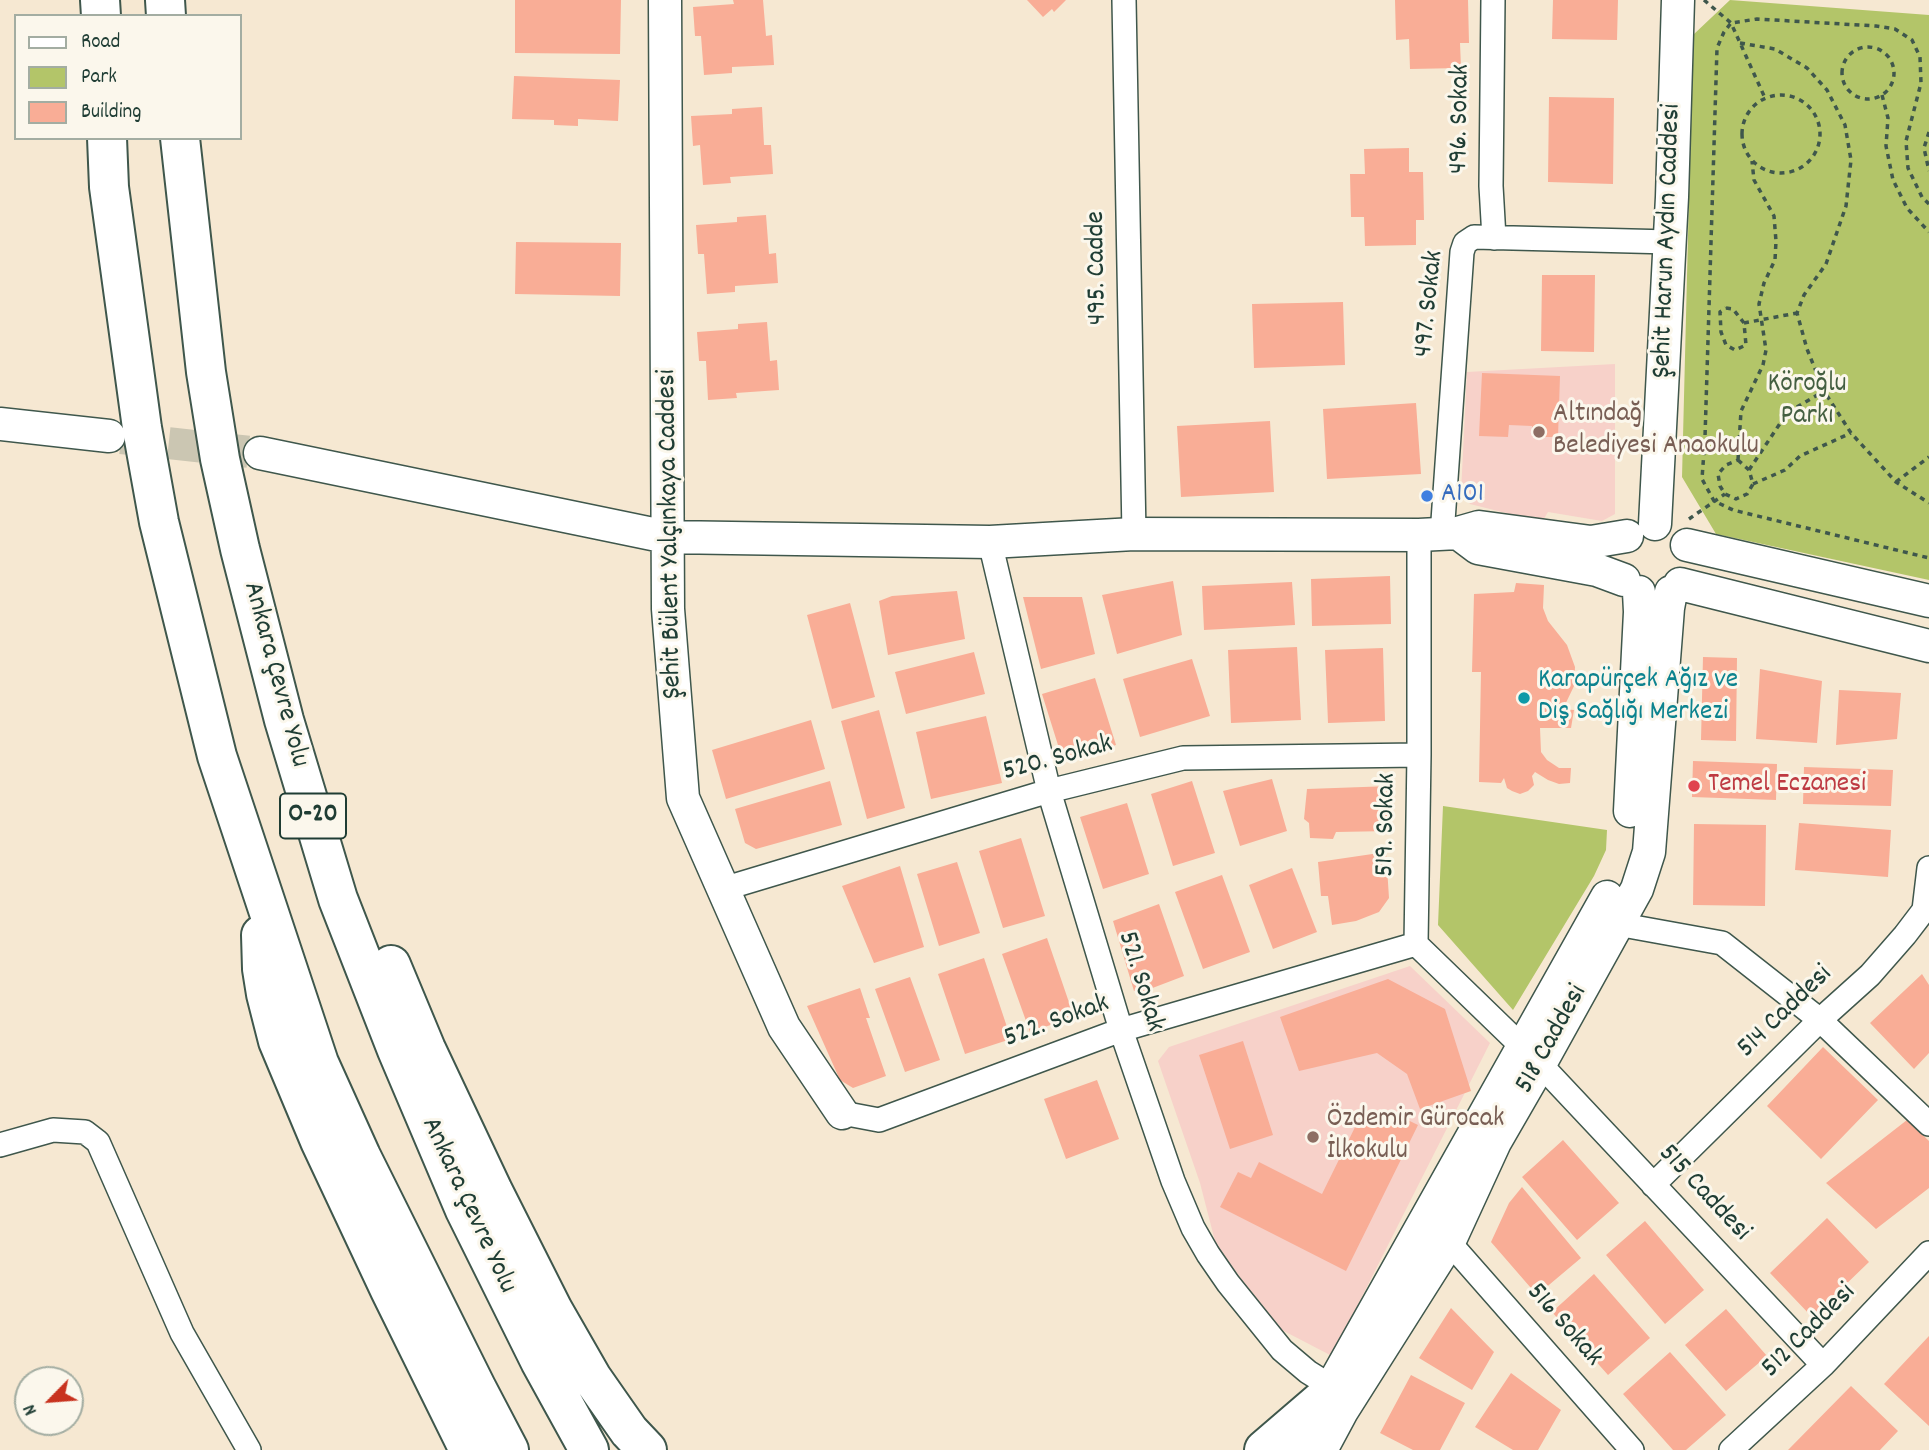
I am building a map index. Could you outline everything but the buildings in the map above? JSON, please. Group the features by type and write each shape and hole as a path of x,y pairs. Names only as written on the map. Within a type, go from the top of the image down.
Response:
{"highway":[{"name":"O-20","path":"107,140 113,214 142,428 159,522 217,756 318,1063 361,1156 509,1450"},
{"name":"Ankara Çevre Yolu","path":"180,140 206,372 220,458 240,549 284,720 338,899 397,1051 466,1210 540,1361 589,1450"},
{"path":"260,888 262,969 278,1041 326,1154 469,1450"},
{"path":"338,899 378,943 394,970 426,1049 553,1310 592,1378 629,1431 647,1450"},
{"path":"1264,1450 1330,1391"}],"street":[{"name":"Şehit Bülent Yalçınkaya Caddesi","path":"665,0 668,609 683,798 784,1027 842,1113"},
{"name":"495. Cadde","path":"1124,0 1134,534"},
{"name":"496. Sokak","path":"1493,0 1491,186 1494,238"},
{"name":"Şehit Harun Aydın Caddesi","path":"1641,530 1670,242 1678,0"},
{"name":"497. Sokak","path":"1440,534 1462,252 1465,243 1474,237 1670,242"},
{"path":"0,424 109,436"},
{"path":"260,453 667,537 990,542 1134,534 1440,534 1479,527 1591,541 1641,530 1671,528 1681,535 1688,532 1929,601"},
{"path":"1632,586 1619,570 1618,558 1621,546 1641,530"},
{"path":"1676,588 1689,569 1688,532"},
{"path":"1440,534 1478,548 1597,570 1655,596 1676,588 1929,646"},
{"name":"519. Sokak","path":"1416,944 1419,755 1440,534"},
{"name":"521. Sokak","path":"990,542 1049,792 1121,1030 1173,1181 1193,1228 1228,1283 1282,1350 1330,1391"},
{"name":"518 Caddesi","path":"1321,1450 1342,1410 1449,1242 1531,1056 1619,876 1625,859 1630,825 1640,626 1632,586"},
{"name":"518 Caddesi","path":"1296,1450 1531,1056 1637,889 1649,852 1668,608 1676,588"},
{"name":"520. Sokak","path":"723,889 1049,792 1184,758 1419,755"},
{"name":"514 Caddesi","path":"1653,1185 1820,1020 1870,975 1905,936 1926,910 1929,868"},
{"path":"1617,924 1722,943 1820,1020 1929,1125"},
{"path":"1416,944 1531,1056"},
{"name":"522. Sokak","path":"842,1113 879,1119 1121,1030 1416,944"},
{"name":"515 Caddesi","path":"1531,1056 1823,1365"},
{"path":"0,1145 53,1130 85,1132 98,1142 182,1333 248,1450"},
{"name":"516 Sokak","path":"1449,1242 1632,1450"},
{"name":"512 Caddesi","path":"1731,1450 1823,1365 1929,1253"}],"path":[{"path":"1704,0 1731,23 1765,98"},
{"path":"1929,204 1922,197 1908,168 1906,141 1920,83 1920,57 1912,40 1895,29 1876,26 1756,19 1731,23 1717,48 1702,479 1714,501 1733,510 1929,558"},
{"path":"1740,43 1775,49 1807,68 1827,90 1845,125 1851,160 1846,206 1826,264 1804,295 1797,313 1807,349 1824,391 1852,433 1896,482 1929,503"},
{"path":"1876,48 1889,58 1893,65 1892,82 1882,95 1865,99 1849,91 1842,74 1843,65 1853,51 1876,48"},
{"path":"1778,95 1802,102 1812,111 1818,123 1820,136 1817,149 1810,160 1788,173 1763,169 1752,161 1745,151 1742,138 1747,115 1765,98 1778,95"},
{"path":"1882,95 1888,118 1886,146 1893,180 1907,208 1929,232"},
{"path":"1929,132 1924,148 1929,171"},
{"path":"1738,460 1741,411 1763,365 1766,350 1759,304 1764,283 1776,260 1774,216 1754,180 1752,161"},
{"path":"1734,309 1744,323 1746,345 1735,350 1726,345 1721,332 1720,312 1734,309"},
{"path":"1744,323 1797,313"},
{"path":"1749,470 1787,413 1824,391"},
{"path":"1738,460 1726,464 1718,474 1725,494 1736,499 1747,494 1753,484 1785,470 1800,456 1852,433"},
{"path":"1896,482 1929,457"},
{"path":"1738,460 1749,470 1753,484"},
{"path":"1688,532 1714,501 1725,494"}],"shaded area":[{"name":"Altındağ Belediyesi Anaokulu","path":"1615,364 1615,514 1602,521 1548,512 1542,522 1470,504 1461,492 1467,372"},
{"name":"Özdemir Gürocak İlkokulu","path":"1410,966 1490,1043 1332,1356 1278,1328 1216,1245 1200,1183 1158,1061 1169,1047"}],"green space":[{"name":"Köroğlu Parkı","path":"1730,0 1929,15 1929,580 1716,534 1682,477 1693,35"},
{"path":"1443,806 1607,830 1606,850 1594,876 1513,1010 1438,925"}],"tunnel":[{"path":"121,438 260,453"}],"place":[{"name":"Altındağ Belediyesi Anaokulu","path":"1539,432"},
{"name":"A101","path":"1427,496"},
{"name":"Karapürçek Ağız ve Diş Sağlığı Merkezi","path":"1524,698"},
{"name":"Temel Eczanesi","path":"1694,786"},
{"name":"Özdemir Gürocak İlkokulu","path":"1313,1137"}]}
